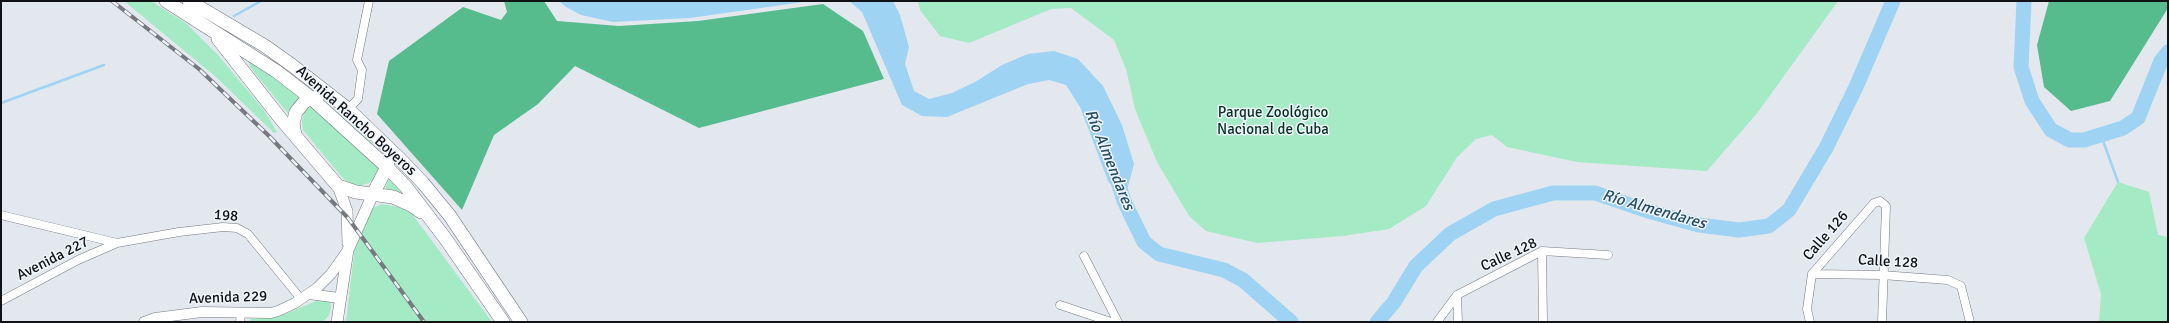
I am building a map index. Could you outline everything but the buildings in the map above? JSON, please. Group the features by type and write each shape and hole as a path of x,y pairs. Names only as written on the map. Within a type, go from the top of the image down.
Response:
{"highway":[{"name":"Avenida Rancho Boyeros","path":"166,1 253,55 310,98 387,167 406,187 434,223 503,322"},
{"name":"Avenida Rancho Boyeros","path":"189,1 265,46 344,106 413,172 441,204 521,322"},
{"path":"194,18 228,50 280,118 338,186 356,192 387,195 405,201 434,223"},
{"path":"295,135 293,123 296,112 302,104 310,98 320,96 344,106"},
{"path":"373,194 387,167 388,155 386,146"}],"main road":[{"path":"335,321 348,250 347,211 338,186"},
{"path":"348,250 373,194"}],"street":[{"path":"344,106 358,99 362,70 357,60 369,1"},
{"name":"Calle 126","path":"1810,322 1807,309 1812,274 1874,203 1880,201 1886,206 1882,275"},
{"path":"1,215 117,243"},
{"name":"198","path":"117,243 179,232 223,227 237,228 248,234 305,297"},
{"name":"Avenida 227","path":"1,301 78,260 117,243"},
{"name":"Avenida 229","path":"144,322 202,312 240,318 271,313 305,297 325,282 348,250"},
{"path":"1542,251 1543,322"},
{"name":"Calle 128","path":"1437,322 1457,295 1542,251 1608,255"},
{"path":"1084,256 1118,322"},
{"name":"Calle 128","path":"1812,274 1882,275 1948,280 1961,286 1970,322"},
{"path":"1882,275 1882,322"},
{"path":"1457,295 1458,322"},
{"path":"305,297 340,298"},
{"path":"1060,305 1111,322"}],"green space":[{"path":"124,1 151,1 187,24 218,55 263,109 277,132 274,133 216,77"},
{"path":"504,1 544,1 557,21 619,26 698,21 823,4 863,31 884,79 699,128 575,66 538,104 494,135 462,210 377,114 389,61 463,7 501,20 507,12"},
{"name":"Parque Zoológico Nacional de Cuba","path":"918,1 1838,1 1758,112 1707,171 1577,162 1507,147 1492,135 1476,139 1457,157 1426,206 1389,229 1343,236 1257,243 1206,231 1189,216 1157,162 1135,109 1126,69 1114,40 1071,8 1051,9 969,43 940,36 920,10"},
{"path":"2049,1 2168,1 2168,8 2110,101 2071,111 2044,87 2037,45"},
{"path":"251,60 301,94 290,116 250,67 249,62"},
{"path":"316,100 326,102 372,143 372,145"},
{"path":"313,105 382,168 375,179 360,186 346,181 341,176 303,130 302,121 304,113 309,106"},
{"path":"391,175 403,193 384,191"},
{"path":"2118,182 2149,192 2158,235 2168,237 2168,322 2099,322 2101,294 2084,238"},
{"path":"382,204 398,207 412,214 492,322 346,322 355,246 373,208"},
{"path":"321,299 330,301 331,308 329,315 323,322 250,322 250,319 278,317"}],"water":[{"path":"559,1 810,1 690,18 613,22 581,15 566,7"},
{"path":"849,1 893,1 900,15 909,47 905,64 914,91 929,99 952,93 975,82 1002,65 1028,54 1054,51 1078,59 1103,86 1122,125 1134,164 1124,201 1108,181 1080,107 1066,85 1049,80 1028,84 947,117 922,116 902,105 862,12"}],"waterway":[{"path":"234,16 261,1"},
{"name":"Río Almendares","path":"1377,322 1394,302 1416,266 1450,234 1494,209 1553,193 1595,193 1648,211 1699,225 1739,230 1769,226 1789,210 1826,148 1856,87 1893,1"},
{"name":"Río Almendares","path":"2024,1 2021,67 2032,101 2051,130 2070,140 2084,140 2123,128 2138,118 2161,61 2168,52"},
{"path":"1,103 104,65"},
{"path":"2101,135 2118,182"},
{"name":"Río Almendares","path":"1118,182 1124,201 1144,242 1159,254 1224,270 1243,280 1291,322"}],"railway":[{"path":"112,1 199,69 269,136 348,218 424,322"}]}
